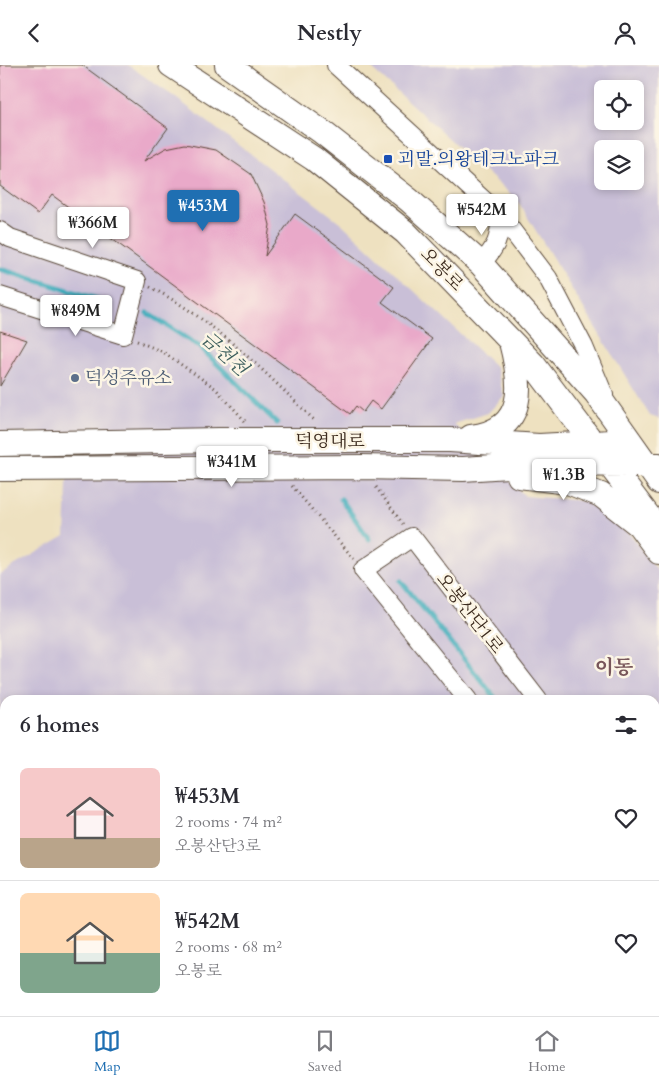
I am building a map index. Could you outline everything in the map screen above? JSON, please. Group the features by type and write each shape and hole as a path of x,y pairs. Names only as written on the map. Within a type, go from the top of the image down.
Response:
{"street":[{"name":"오봉로","path":"171,65 314,159 405,232 534,364 593,443"},
{"name":"오봉로","path":"227,65 322,132 409,200 481,264 596,393 612,417 620,452 659,530"},
{"path":"336,65 501,216 548,278 584,347 612,417"},
{"path":"481,264 494,250 499,236 501,216"},
{"path":"0,231 10,238 135,287 124,328 0,296"},
{"path":"450,440 486,435 500,429 513,412 519,384 518,369 511,340"},
{"name":"덕영대로","path":"0,444 450,440 539,446 593,443 620,452"},
{"path":"620,452 655,470"},
{"name":"덕영대로","path":"0,469 362,467 463,469 537,464 620,452"},
{"path":"463,469 568,482 601,495 639,525 659,552"},
{"path":"405,542 369,566 464,695"},
{"name":"오봉산단1로","path":"405,542 534,695"}],"path":[{"path":"135,287 172,299 210,324 265,372 335,441"},
{"path":"124,328 215,388 263,441"},
{"path":"362,467 405,542"},
{"path":"277,468 369,566"}],"shaded area":[{"path":"0,65 128,65 180,101 341,223 496,367 504,396 488,413 454,424 525,496 585,501 631,535 659,573 659,695 0,695 0,574 65,536 69,434 0,433"},
{"path":"368,65 659,65 659,419 650,416 517,200"}],"building":[{"path":"0,65 82,65 168,128 144,161 166,148 185,144 216,150 251,174 264,202 270,225 265,256 295,214 394,287 382,302 432,339 381,409 371,401 363,412 356,406 350,414 52,195 38,214 0,186"},
{"path":"0,331 27,340 0,386"}],"waterway":[{"name":"금천천","path":"0,269 97,299"},
{"name":"금천천","path":"147,313 200,347 277,423"},
{"name":"금천천","path":"341,499 369,539"},
{"name":"금천천","path":"401,581 493,695"}],"place":[{"name":"괴말.의왕테크노파크","path":"388,159"},
{"name":"덕성주유소","path":"75,378"}],"district":[{"name":"이동","path":"614,667"}]}
